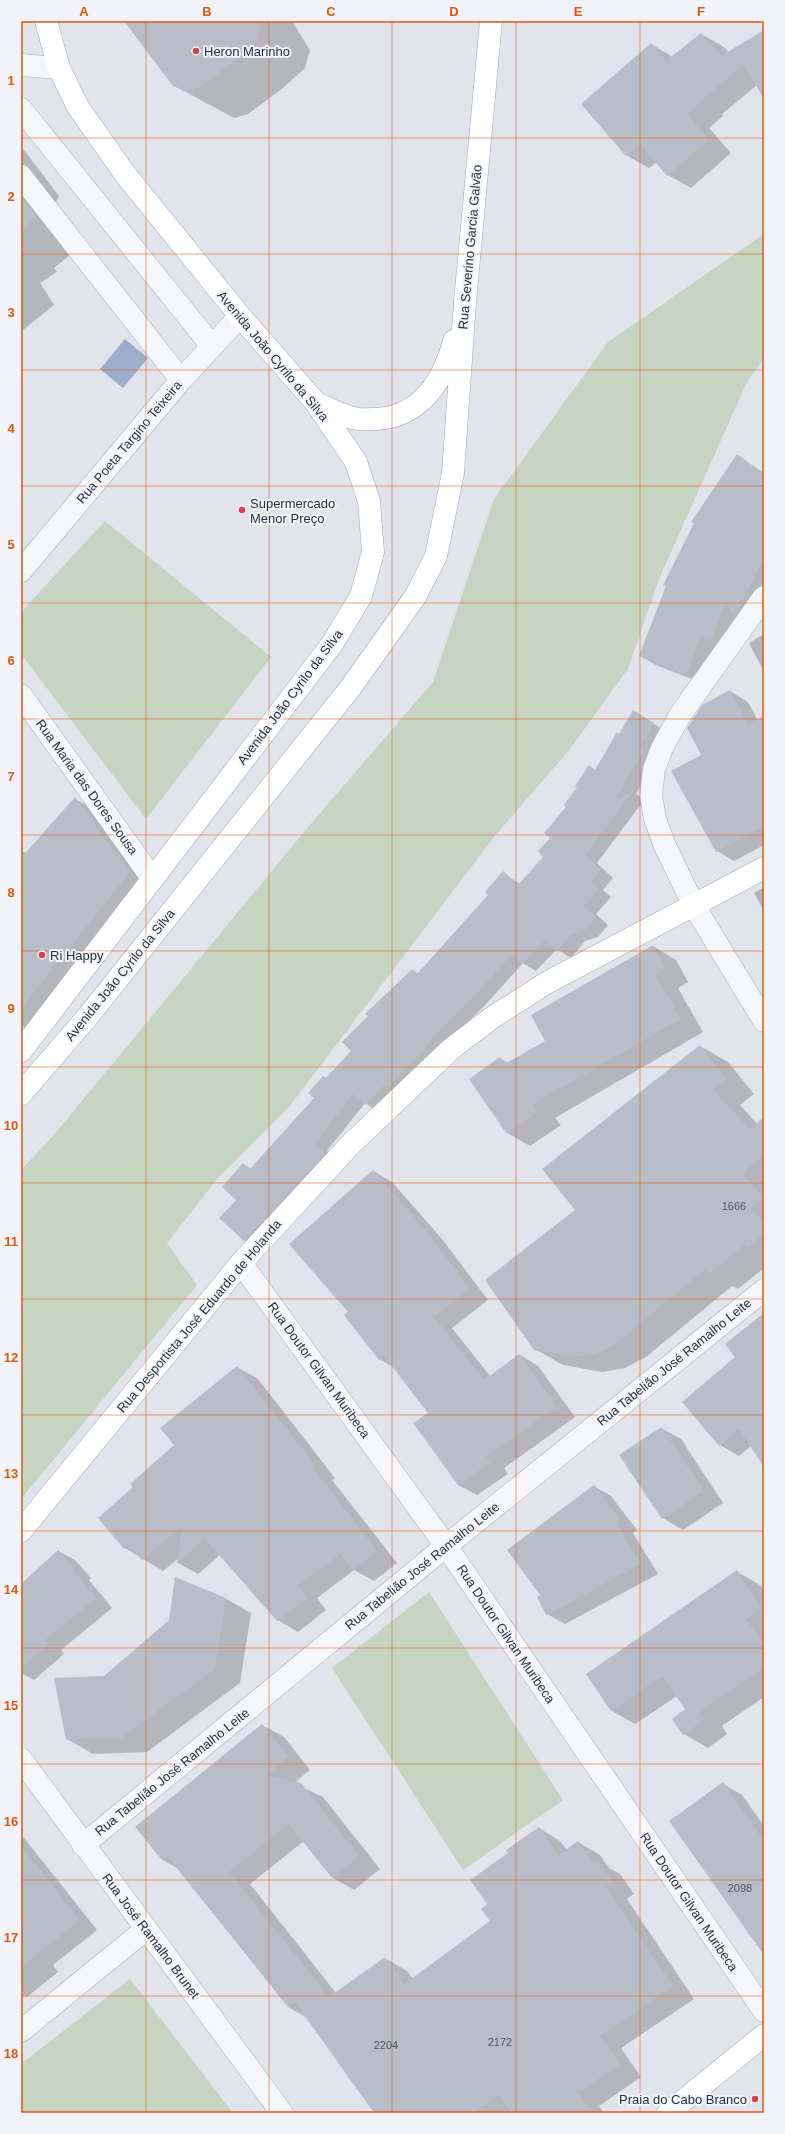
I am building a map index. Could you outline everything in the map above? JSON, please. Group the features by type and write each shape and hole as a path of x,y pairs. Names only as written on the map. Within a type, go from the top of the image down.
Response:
{"main road":[{"name":"Avenida João Cyrilo da Silva","path":"21,1051 332,644 361,596 373,552 370,501 356,462 316,403 240,316 125,174 78,107 59,68 46,21"},
{"name":"Rua Severino Garcia Galvão","path":"453,473 464,302 491,21"},
{"path":"316,403 354,419 393,417 412,409 432,389 448,362 464,302"},
{"name":"Avenida João Cyrilo da Silva","path":"21,1094 89,1015 346,693 415,598 436,556 453,473"},
{"name":"Rua Desportista José Eduardo de Holanda","path":"21,1530 241,1263 350,1145 451,1050 493,1017 548,982 693,904 764,868"},
{"path":"668,2113 764,2035"}],"street":[{"path":"21,65 59,68"},
{"path":"21,109 212,346"},
{"path":"21,176 182,380"},
{"name":"Rua Poeta Targino Teixeira","path":"21,571 182,380 240,316"},
{"path":"764,597 680,715 662,748 654,769 651,796 655,819 665,846 693,904 764,1021"},
{"name":"Rua Maria das Dores Sousa","path":"21,695 152,878"},
{"name":"Rua Doutor Gilvan Muribeca","path":"241,1263 446,1546 764,2011"},
{"name":"Rua Tabelião José Ramalho Leite","path":"82,1845 446,1546 764,1290"},
{"name":"Rua José Ramalho Brunet","path":"21,1759 82,1845 282,2113"},
{"path":"21,2032 146,1929"}],"green space":[{"path":"764,234 764,358 747,382 659,579 628,669 570,749 494,837 289,1107 217,1179 167,1243 197,1285 21,1499 21,1170 53,1136 309,826 433,682 494,499 608,342"},
{"path":"105,521 271,657 146,819 21,654 21,612"},
{"path":"429,1592 563,1800 463,1870 332,1668"},
{"path":"130,1979 233,2113 21,2113 21,2064"}],"water":[{"path":"125,339 148,358 123,388 100,369"}],"building":[{"name":"Heron Marinho","path":"124,21 262,21 257,40 235,61 199,87 185,91 173,86"},
{"path":"764,30 764,99 744,65 700,101 701,102 687,114 709,140 667,176 640,144 626,156 581,104 651,43 666,61 701,33 721,56"},
{"path":"21,196 37,217 21,230"},
{"path":"737,454 764,474 764,558 735,616 734,617 726,602 711,641 701,637 686,675 639,656 666,586 663,585 694,523 691,522"},
{"path":"730,690 748,724 764,716 764,826 716,852 671,771 701,755 687,728 702,705"},
{"path":"633,710 654,723 640,746 645,749 614,801 633,791 585,855 601,870 591,882 599,889 584,906 596,917 585,930 572,934 557,951 545,940 523,964 512,954 388,1087 385,1084 366,1105 353,1094 315,1143 326,1153 244,1241 219,1218 236,1200 222,1187 243,1163 250,1169 314,1098 308,1093 323,1076 326,1078 351,1051 342,1042 368,1016 365,1014 412,969 417,974 488,895 485,892 503,871 518,885 543,857 538,851 550,838 544,833 566,807 564,805 577,787 575,786 589,765 595,770 617,732 619,734"},
{"name":"Ri Happy","path":"75,797 130,872 21,1008 21,858"},
{"path":"653,945 666,968 655,974 681,1019 533,1104 538,1111 506,1133 469,1079 500,1057 505,1064 545,1041 531,1015"},
{"path":"700,1045 726,1078 713,1089 749,1129 764,1117 764,1154 743,1173 763,1198 751,1208 764,1223 764,1234 747,1247 745,1244 709,1274 705,1269 618,1342 597,1353 573,1357 534,1350 485,1280 575,1210 542,1169"},
{"path":"373,1170 423,1227 470,1288 434,1317 484,1380 519,1354 557,1406 486,1457 490,1463 458,1485 413,1423 428,1413 384,1356 379,1360 344,1315 348,1312 289,1244"},
{"path":"764,1313 764,1467 739,1429 719,1446 682,1402 735,1357 725,1344"},
{"path":"237,1366 316,1466 313,1468 377,1551 353,1570 340,1554 298,1586 307,1598 277,1621 205,1539 177,1563 182,1526 142,1560 129,1545 124,1549 98,1518 133,1487 130,1484 174,1445 160,1428"},
{"path":"661,1427 704,1491 662,1519 619,1455"},
{"path":"594,1485 620,1520 616,1522 641,1564 546,1615 537,1597 540,1595 507,1550"},
{"path":"58,1550 75,1568 73,1570 96,1598 45,1640 49,1644 21,1668 21,1584"},
{"path":"737,1570 762,1608 746,1619 764,1645 764,1667 699,1713 704,1720 683,1735 672,1719 685,1709 662,1676 611,1711 586,1674"},
{"path":"175,1577 226,1598 215,1669 121,1738 66,1740 54,1678 104,1676 169,1620"},
{"path":"262,1724 289,1757 267,1775 301,1783 359,1856 332,1878 289,1824 229,1872 329,1997 385,1957 404,1984 490,1921 481,1909 487,1904 470,1880 508,1853 506,1850 539,1827 558,1855 578,1841 594,1863 598,1861 613,1882 606,1886 673,1986 600,2036 620,2064 578,2093 593,2113 511,2113 498,2095 473,2113 374,2113 295,2002 288,2007 167,1856 162,1860 135,1827"},
{"path":"723,1782 764,1841 764,1955 669,1821"},
{"path":"21,1846 80,1920 21,1967"}],"place":[{"name":"Heron Marinho","path":"196,51"},
{"name":"Supermercado Menor Preço","path":"242,510"},
{"name":"Ri Happy","path":"42,955"},
{"name":"Praia do Cabo Branco","path":"755,2099"}]}
